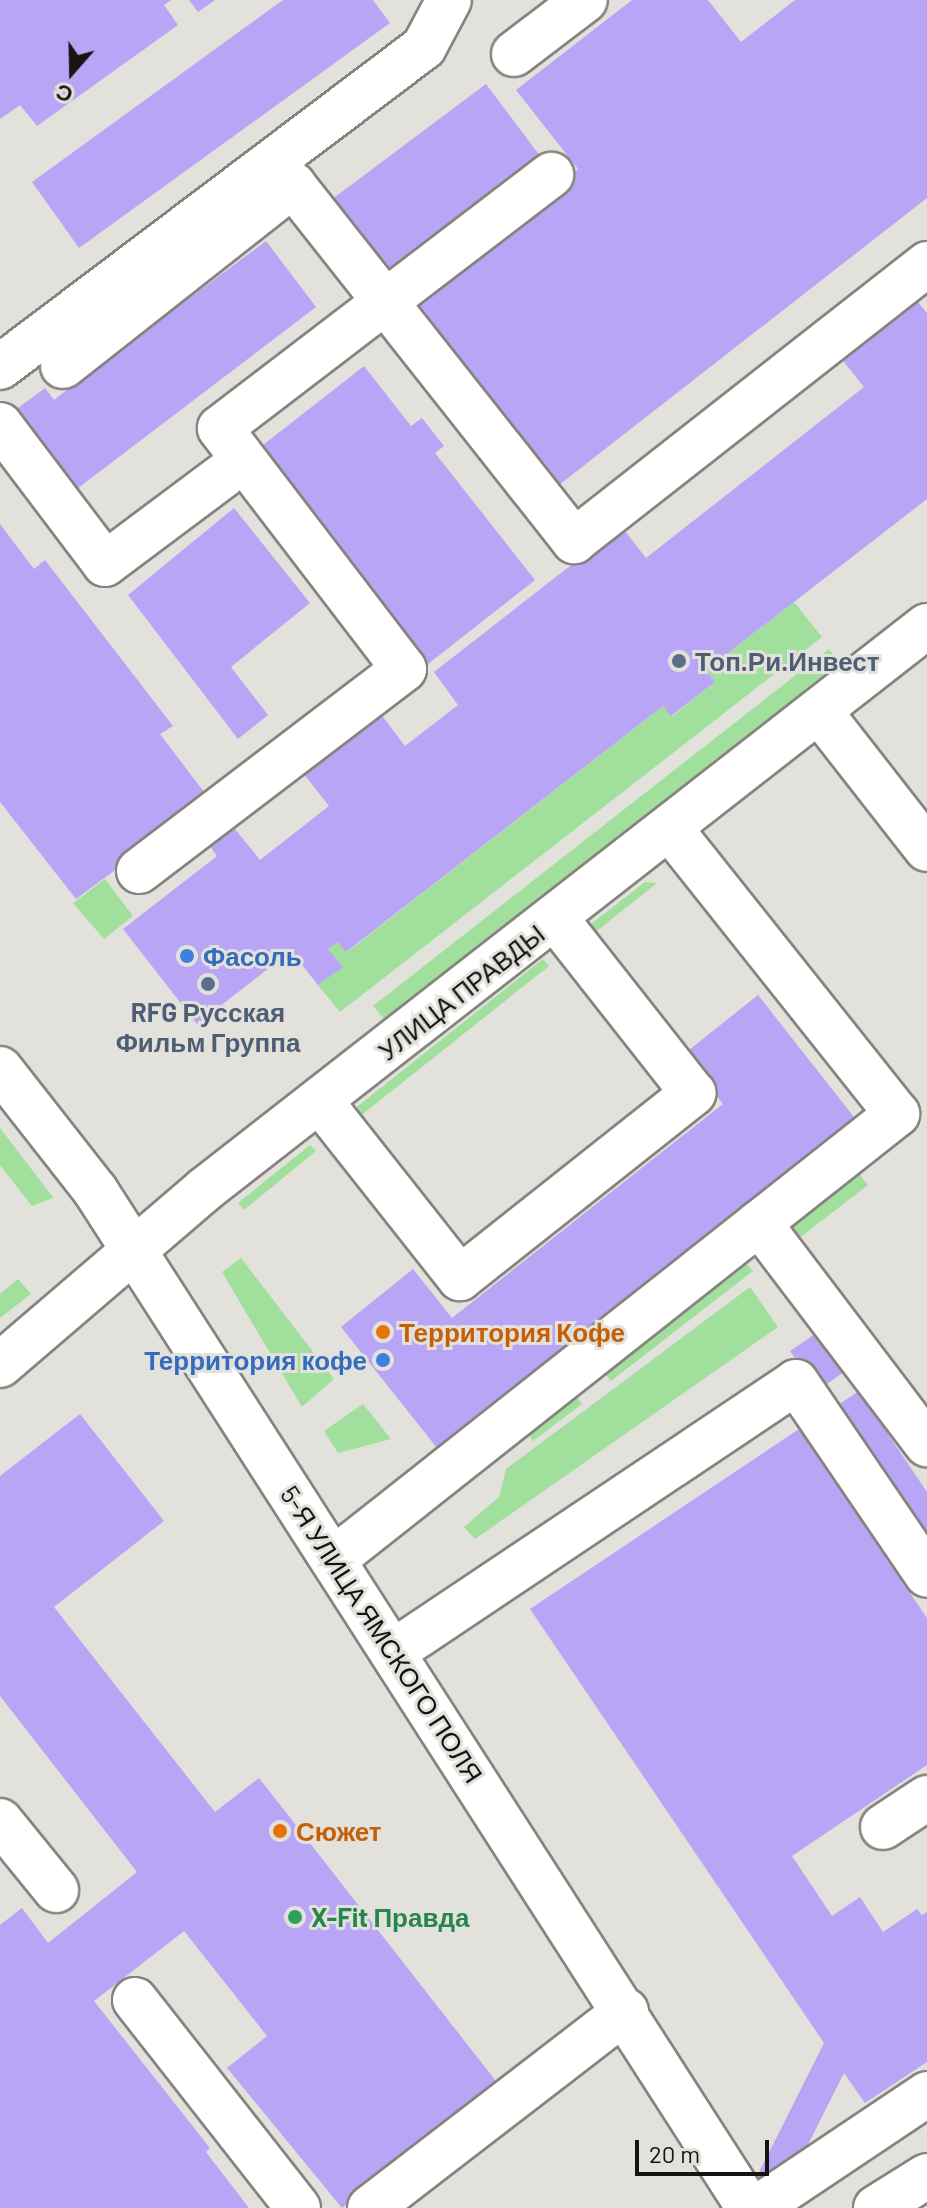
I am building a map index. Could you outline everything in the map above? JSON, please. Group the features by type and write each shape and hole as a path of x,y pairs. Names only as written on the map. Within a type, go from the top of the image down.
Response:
{"street":[{"path":"0,367 424,47 449,0"},
{"path":"514,54 585,0"},
{"path":"139,871 404,669 220,428 551,175"},
{"path":"63,366 293,185 574,541 926,266"},
{"path":"0,425 105,564 224,475"},
{"name":"УЛИЦА ПРАВДЫ","path":"0,1365 136,1253 204,1190 556,919 927,626"},
{"path":"819,711 920,827"},
{"path":"334,1559 897,1114 670,829"},
{"path":"320,1101 460,1278 693,1093 556,919"},
{"name":"5-Я УЛИЦА ЯМСКОГО ПОЛЯ","path":"0,1069 95,1190 626,2011 749,2208"},
{"path":"759,1223 927,1444"},
{"path":"393,1652 796,1382 927,1575"},
{"path":"883,1827 927,1798"},
{"path":"7,1843 56,1890"},
{"path":"135,2000 298,2208"},
{"path":"370,2208 626,2011"},
{"path":"757,2208 927,2094"},
{"path":"876,2208 927,2176"}],"green space":[{"path":"794,602 822,637 340,1012 318,985 342,967 328,949 338,942 347,952 663,706 672,716 715,682 706,670"},
{"path":"829,649 840,663 384,1019 373,1006"},
{"path":"105,879 133,916 104,939 73,903"},
{"path":"645,882 657,883 588,938 582,931"},
{"path":"543,959 549,966 354,1121 348,1114"},
{"path":"0,1128 53,1198 32,1206 0,1165"},
{"path":"310,1145 316,1151 244,1210 238,1203"},
{"path":"856,1170 868,1185 790,1245 778,1230"},
{"path":"741,1257 753,1271 611,1381 599,1366"},
{"path":"241,1258 334,1379 302,1407 222,1272"},
{"path":"18,1279 31,1294 0,1318 0,1294"},
{"path":"750,1287 778,1327 475,1539 464,1527 499,1497 506,1469"},
{"path":"570,1388 582,1404 533,1441 521,1426"},
{"path":"363,1404 391,1439 338,1453 324,1431"}],"building":[{"path":"0,0 171,0 164,5 178,25 37,126 20,105 0,119"},
{"path":"189,0 215,0 198,12"},
{"path":"283,0 373,0 390,23 79,248 32,182"},
{"path":"632,0 708,0 741,42 795,0 927,0 927,198 550,492 404,306 578,169 516,90"},
{"path":"486,84 546,164 384,286 323,206"},
{"path":"266,241 316,307 65,498 7,416 45,388 54,400 97,367 117,336 125,346"},
{"path":"914,297 927,313 927,499 706,670 715,682 671,716 663,706 346,952 338,942 328,949 343,967 318,985 291,951 197,1024 123,929 217,856 207,842 231,824 260,860 329,806 303,773 380,713 405,746 458,705 434,672 621,526 646,558 864,387 839,356"},
{"path":"364,366 411,426 422,418 444,446 435,453 535,580 428,664 258,449"},
{"path":"234,508 310,603 231,667 268,715 238,739 128,595"},
{"path":"0,524 34,569 45,560 173,726 160,734 210,800 76,899 0,802"},
{"path":"758,995 854,1117 832,1135 842,1148 814,1170 804,1157 483,1412 491,1422 467,1441 459,1430 437,1448 341,1327 413,1269 452,1318 723,1104 684,1054"},
{"path":"821,1330 848,1369 817,1391 790,1351"},
{"path":"859,1391 927,1492 927,1537 838,1405"},
{"path":"80,1414 164,1521 54,1607 215,1812 259,1778 499,2085 342,2208 227,2068 267,2036 184,1931 94,2001 210,2148 206,2152 249,2208 0,2208 0,1925 22,1908 48,1943 137,1872 0,1696 0,1476"},
{"path":"799,1429 927,1618 927,1765 792,1856 832,1916 860,1897 883,1932 917,1909 922,1915 927,1912 927,2062 865,2103 844,2073 776,2208 741,2208 824,2043 530,1609"}],"place":[{"name":"Топ.Ри.Инвест","path":"679,661"},
{"name":"Фасоль","path":"187,956"},
{"name":"RFG Русская Фильм Группа","path":"208,984"},
{"name":"Территория Кофе","path":"383,1332"},
{"name":"Территория кофе","path":"383,1360"},
{"name":"Сюжет","path":"280,1831"},
{"name":"X-Fit Правда","path":"295,1917"}]}
